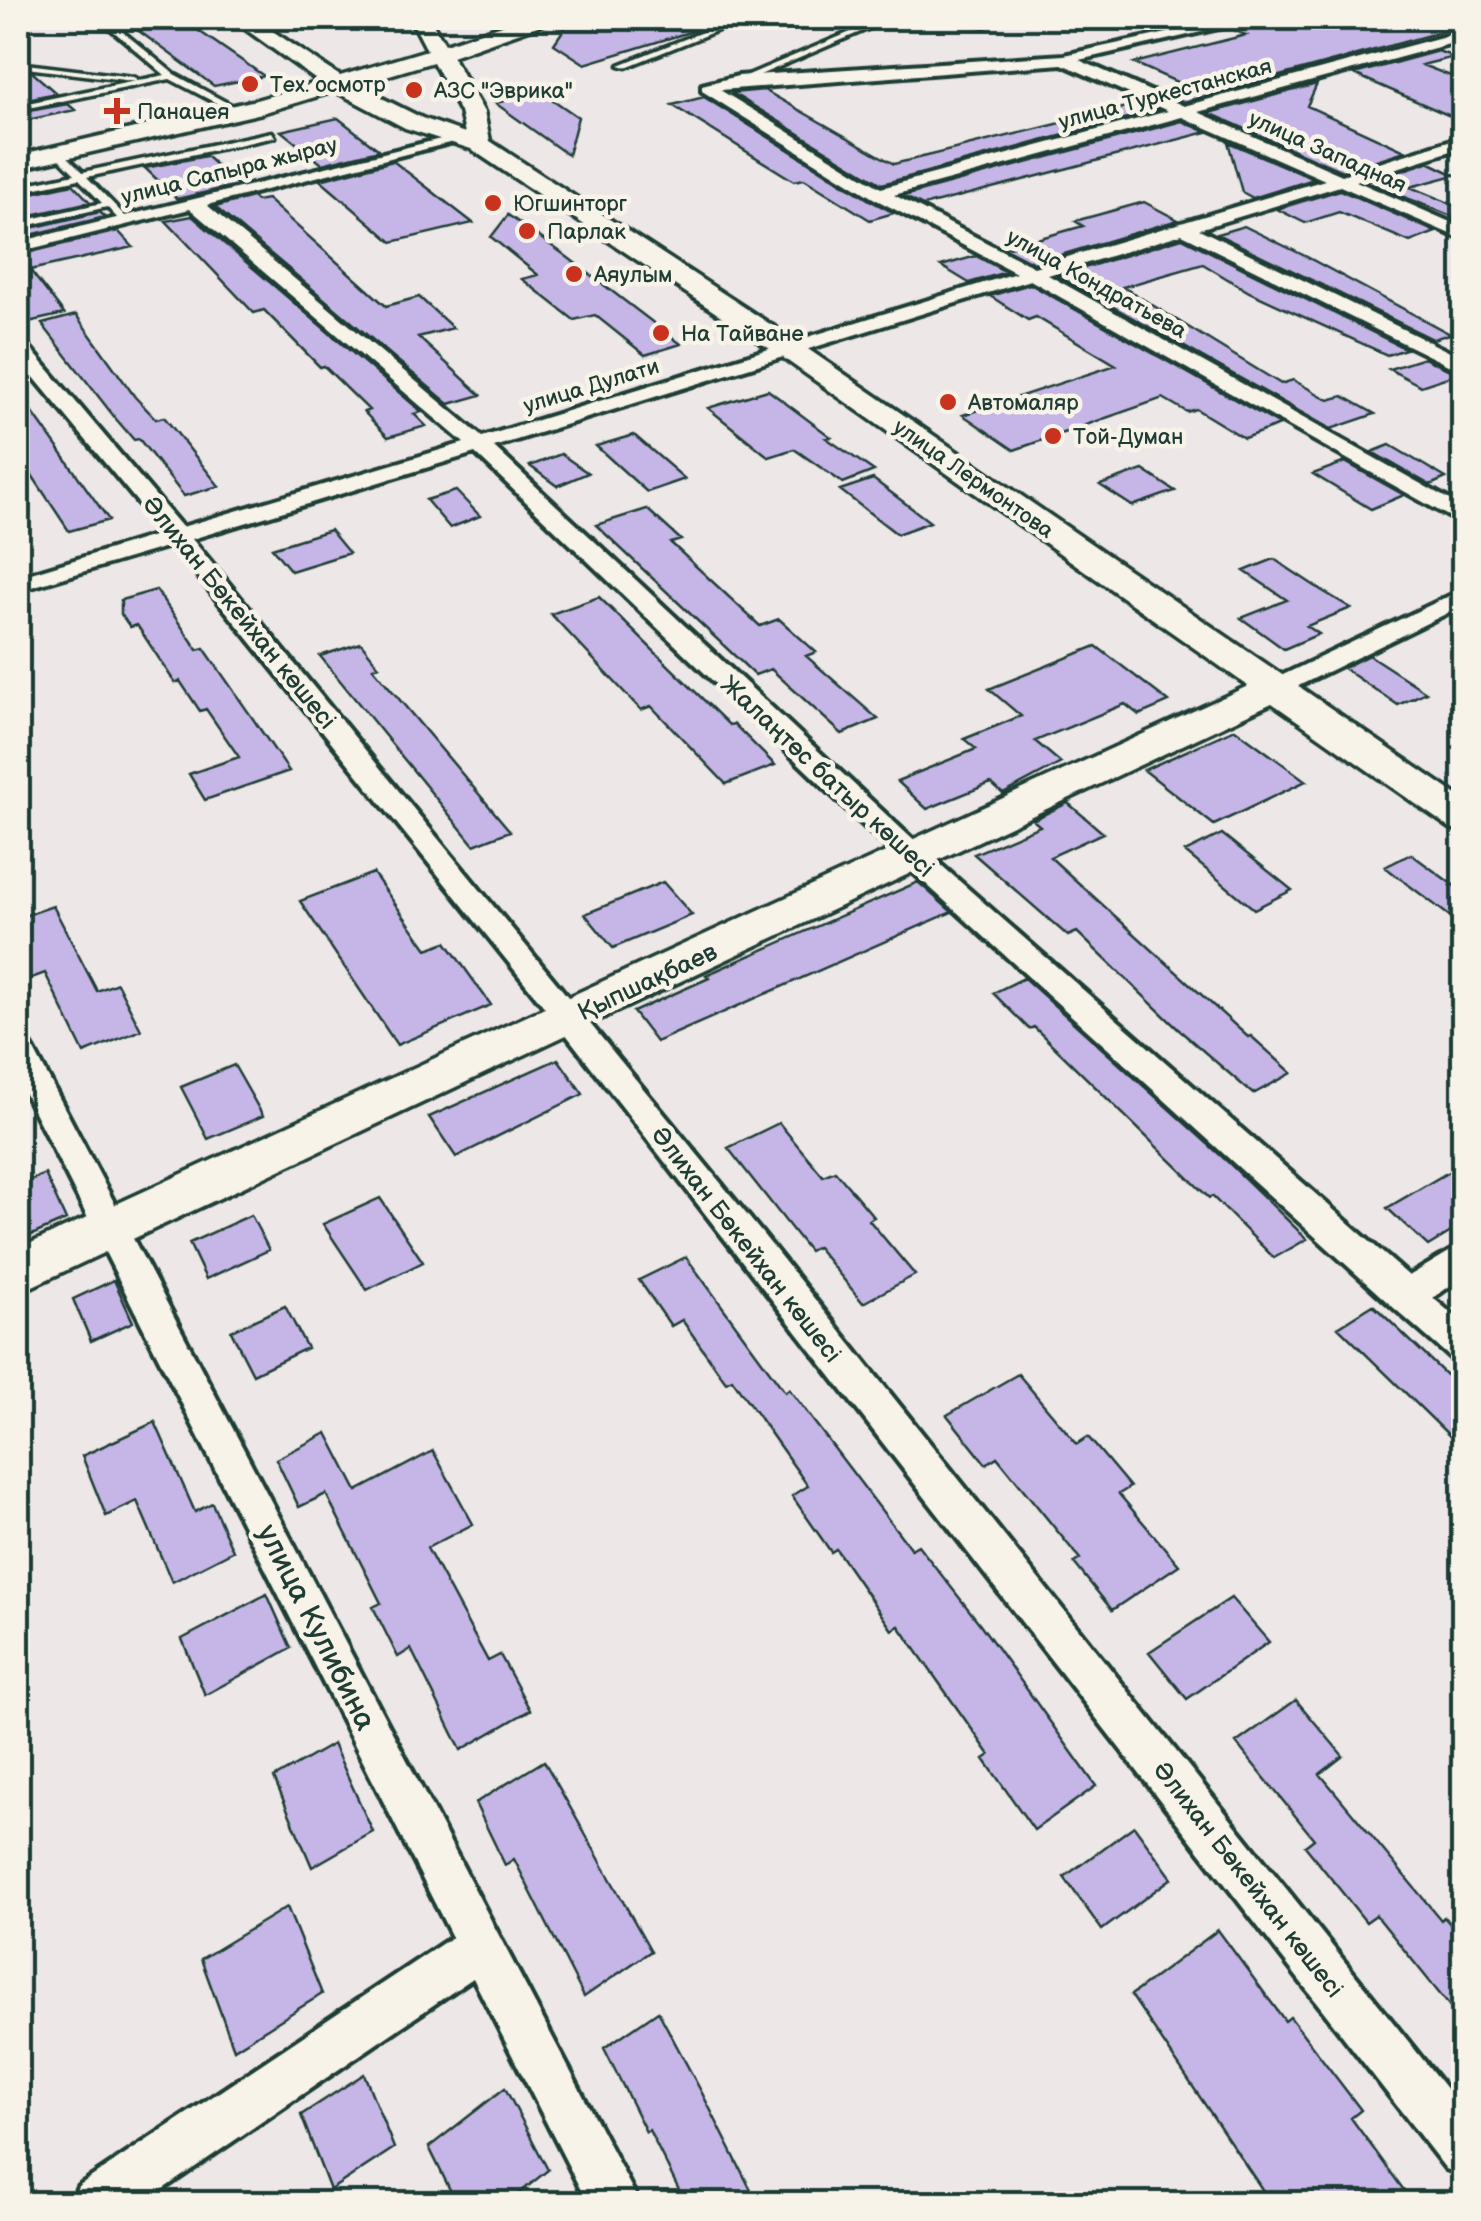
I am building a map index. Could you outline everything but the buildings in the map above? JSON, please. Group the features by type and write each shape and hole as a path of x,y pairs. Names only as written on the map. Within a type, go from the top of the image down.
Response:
{"main road":[{"name":"улица Лермонтова","path":"240,18 334,84 465,141 792,351 1464,818"},
{"path":"419,20 460,28 531,18"},
{"path":"18,162 240,112 543,18"},
{"path":"465,141 481,71 495,48 543,18"},
{"path":"419,20 472,112"},
{"name":"Қыпшақбаев","path":"18,1272 1274,688"}],"street":[{"path":"738,82 1064,59 1254,18"},
{"name":"улица Туркестанская","path":"879,194 1464,35"},
{"name":"улица Западная","path":"1064,59 1464,235"},
{"name":"улица Кондратьева","path":"738,82 710,84 707,88 879,194 1032,274 1464,518"},
{"name":"улица Дулати","path":"18,584 1343,182 1464,140"},
{"name":"улица Сапыра жырау","path":"18,247 194,202 465,141"},
{"name":"Жалаңтөс батыр көшесі","path":"194,202 479,445 914,856 1464,1347"},
{"path":"1186,230 1464,367"},
{"name":"Әлихан Бөкейхан көшесі","path":"18,346 179,536 568,1018 1464,2151"},
{"path":"1274,688 1464,596"},
{"name":"улица Кулибина","path":"18,1050 615,2204"},
{"path":"1407,1297 1464,1258"},
{"path":"96,2204 482,1944"}],"lane":[{"path":"102,18 172,76 240,112"},
{"path":"587,18 602,18"},
{"path":"724,18 740,19"},
{"path":"738,82 889,18"},
{"path":"981,24 997,18"},
{"path":"1204,18 1224,24"},
{"path":"623,65 740,19"},
{"path":"18,65 148,81"},
{"path":"18,108 172,76"},
{"path":"18,189 272,135"},
{"path":"60,153 123,219"},
{"path":"18,225 109,204"}],"place":[{"name":"Тех. осмотр","path":"250,84"},
{"name":"АЗС \"Эврика\"","path":"414,90"},
{"name":"Панацея","path":"117,111"},
{"name":"Югшинторг","path":"493,203"},
{"name":"Парлак","path":"527,231"},
{"name":"Аяулым","path":"574,274"},
{"name":"На Тайване","path":"661,333"},
{"name":"Автомаляр","path":"948,402"},
{"name":"Той-Думан","path":"1053,436"}]}
